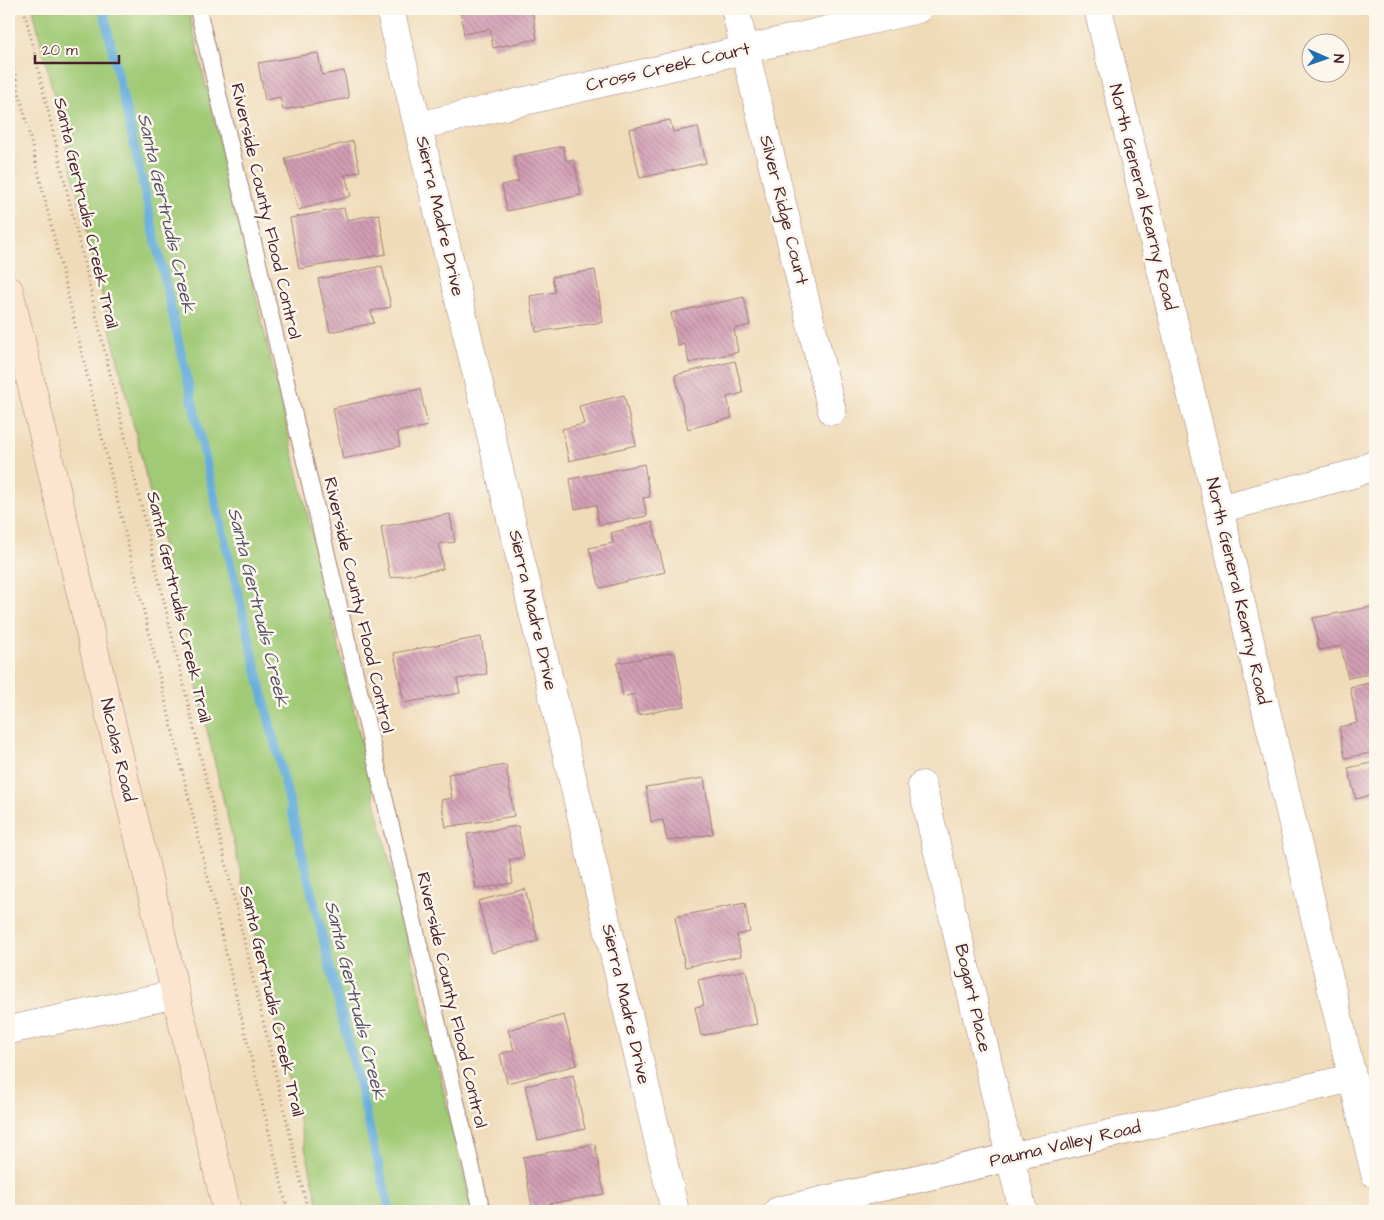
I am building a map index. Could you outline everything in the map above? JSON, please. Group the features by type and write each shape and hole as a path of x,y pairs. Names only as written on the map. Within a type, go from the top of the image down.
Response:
{"main road":[{"name":"Nicolas Road","path":"9,290 227,1211"}],"street":[{"name":"Sierra Madre Drive","path":"390,9 675,1211"},
{"name":"Silver Ridge Court","path":"735,9 832,411"},
{"name":"Cross Creek Court","path":"418,126 918,9"},
{"name":"North General Kearny Road","path":"1098,9 1219,509 1375,1174"},
{"path":"1219,509 1353,474 1375,464"},
{"name":"Bogart Place","path":"922,785 1023,1211"},
{"path":"9,1030 176,994"},
{"name":"Pauma Valley Road","path":"778,1211 1352,1078"}],"lane":[{"name":"Riverside County Flood Control","path":"198,9 482,1211"}],"path":[{"name":"Santa Gertrudis Creek Trail","path":"24,9 308,1211"},
{"path":"9,50 288,1211"}],"green space":[{"path":"33,9 188,9 472,1211 320,1211 200,700"}],"building":[{"path":"460,9 532,9 537,39 493,48 490,29 464,34"},
{"path":"318,53 322,75 344,71 349,98 283,110 280,97 265,100 258,63"},
{"path":"670,120 673,132 698,127 706,163 640,178 629,129"},
{"path":"353,141 360,171 345,175 351,196 298,210 285,158"},
{"path":"563,146 566,161 574,160 581,195 507,211 502,185 519,181 514,156"},
{"path":"344,208 347,220 379,214 386,254 299,269 290,218"},
{"path":"382,266 391,307 371,311 374,323 330,332 318,279"},
{"path":"595,270 603,322 536,332 530,296 555,292 552,277"},
{"path":"744,297 750,325 734,329 738,352 689,363 685,344 678,346 671,313"},
{"path":"735,361 743,393 727,397 732,418 688,429 675,375"},
{"path":"420,389 428,426 397,432 400,446 343,459 333,408"},
{"path":"624,395 636,445 569,461 562,429 584,424 579,406"},
{"path":"644,464 650,497 643,498 647,516 599,525 596,505 575,509 570,479"},
{"path":"450,514 455,542 439,544 443,569 390,578 381,527"},
{"path":"652,522 665,572 600,588 589,548 613,543 611,533"},
{"path":"1375,606 1375,673 1348,678 1341,646 1319,650 1313,618"},
{"path":"481,637 487,674 457,679 460,693 404,703 394,653"},
{"path":"675,652 685,706 638,715 634,694 623,697 617,663"},
{"path":"1375,682 1375,752 1345,758 1339,727 1357,723 1350,687"},
{"path":"1375,762 1375,794 1356,799 1348,768"},
{"path":"506,765 514,816 446,827 441,800 452,798 448,774"},
{"path":"704,778 713,834 667,841 663,820 651,822 646,787"},
{"path":"518,826 524,857 509,860 513,883 476,889 467,834"},
{"path":"525,889 538,941 492,953 478,901"},
{"path":"745,903 750,932 737,935 741,956 685,967 675,917"},
{"path":"746,970 757,1024 701,1036 695,1007 704,1005 698,980"},
{"path":"564,1015 577,1065 507,1083 500,1054 514,1050 508,1030"},
{"path":"573,1075 585,1129 538,1140 525,1086"},
{"path":"595,1144 604,1194 532,1207 523,1157"}],"waterway":[{"name":"Santa Gertrudis Creek","path":"103,9 212,488 390,1211"}]}
